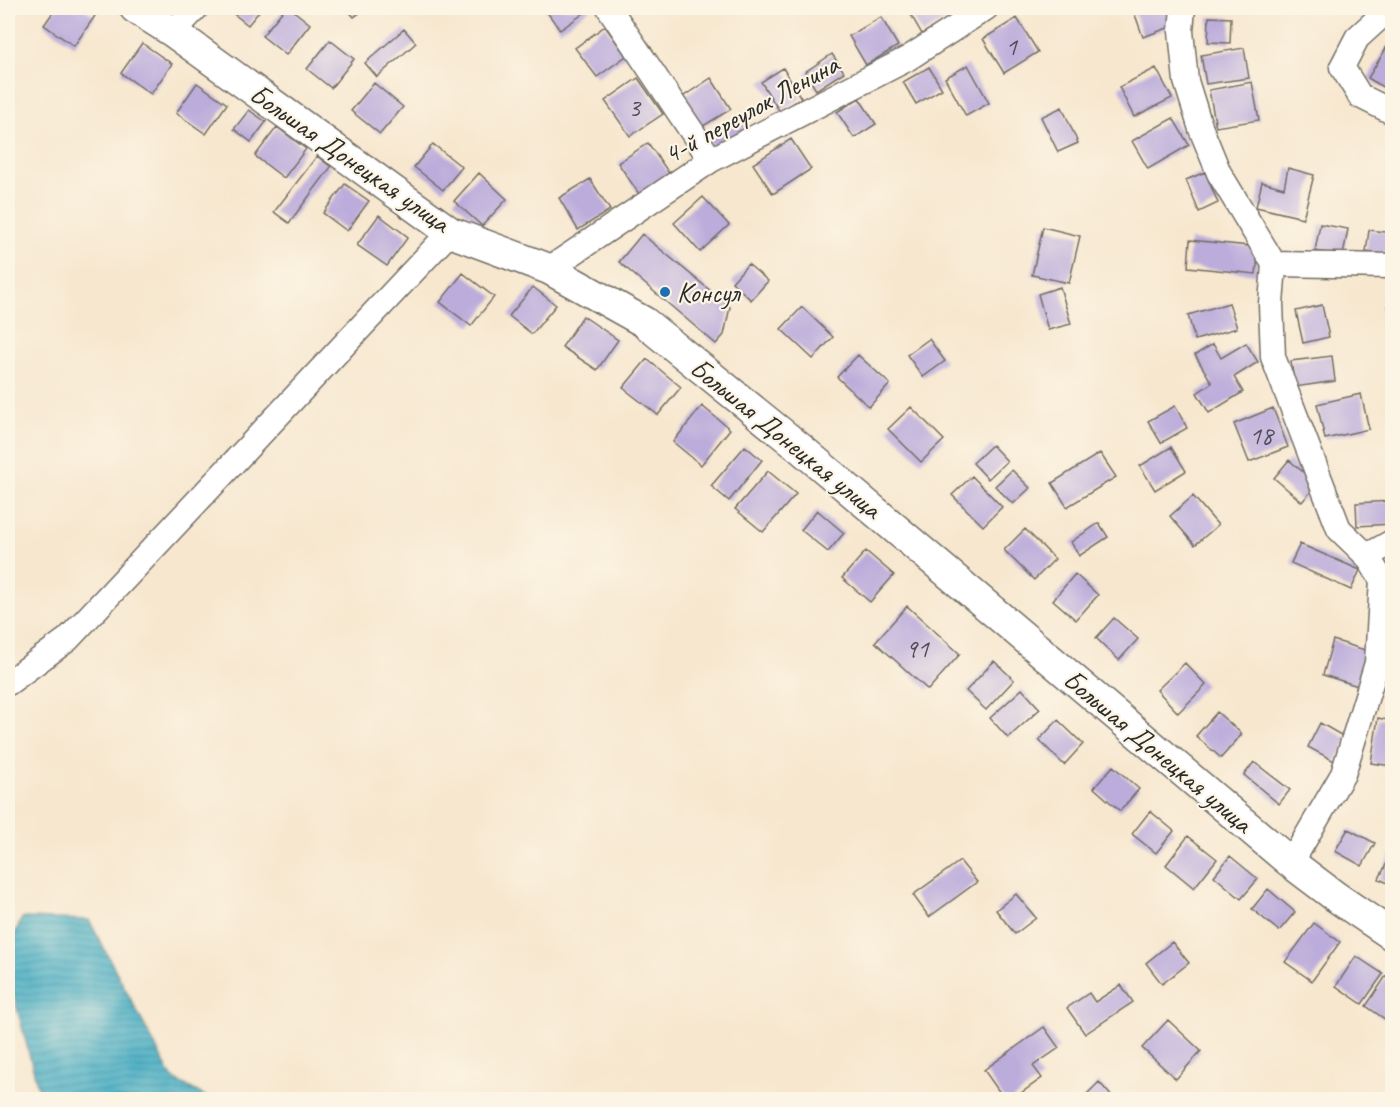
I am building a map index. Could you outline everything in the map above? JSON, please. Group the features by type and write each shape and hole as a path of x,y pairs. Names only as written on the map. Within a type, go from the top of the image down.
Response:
{"street":[{"name":"Большая Донецкая улица","path":"135,8 173,32 450,232 549,269 644,322 800,448 1291,863 1392,935"},
{"path":"173,32 196,8"},
{"path":"609,8 711,160"},
{"name":"4-й переулок Ленина","path":"549,269 711,160 907,59 986,8"},
{"path":"1183,8 1181,32 1186,81 1201,129 1219,173 1274,264 1271,304 1273,357 1339,529 1367,556 1382,580 1377,663 1343,774 1291,863"},
{"path":"1390,8 1357,38 1342,67 1360,96 1392,112"},
{"path":"8,683 68,639 450,232"},
{"path":"1274,264 1392,267"},
{"path":"1367,556 1392,542"}],"water":[{"path":"22,918 89,920 172,1078 210,1099 41,1099 8,974 8,949"}],"building":[{"path":"56,8 83,8 95,16 74,46 44,25"},
{"path":"226,8 262,8 248,25"},
{"path":"285,8 290,8 310,24 286,55 262,36"},
{"path":"346,8 366,8 354,17"},
{"path":"544,8 589,8 590,9 560,30"},
{"path":"907,8 945,8 951,17 922,34"},
{"path":"1169,8 1176,25 1143,37 1133,9"},
{"path":"881,17 898,46 866,65 849,36"},
{"path":"1209,17 1231,18 1230,43 1208,42"},
{"path":"1017,18 1038,52 1004,73 983,39"},
{"path":"605,26 626,56 597,77 575,48"},
{"path":"404,29 416,43 377,77 365,63"},
{"path":"330,40 354,59 331,88 307,69"},
{"path":"142,43 172,64 151,94 121,73"},
{"path":"1388,45 1392,47 1392,93 1368,78"},
{"path":"1244,48 1249,78 1206,84 1201,55"},
{"path":"832,54 844,72 816,90 805,72"},
{"path":"968,65 989,103 966,116 945,78"},
{"path":"929,67 942,89 916,104 903,82"},
{"path":"783,68 801,98 780,112 761,82"},
{"path":"1156,68 1172,98 1134,117 1119,87"},
{"path":"638,78 663,114 630,136 605,101"},
{"path":"711,78 731,109 700,128 681,98"},
{"path":"1252,82 1259,120 1216,127 1209,90"},
{"path":"197,83 227,104 206,134 176,113"},
{"path":"374,83 403,107 380,134 351,111"},
{"path":"859,98 876,124 854,138 837,112"},
{"path":"1062,107 1078,143 1058,152 1041,117"},
{"path":"249,110 266,122 251,142 234,129"},
{"path":"740,115 750,130 715,152 706,136"},
{"path":"1173,118 1189,145 1148,169 1132,141"},
{"path":"277,127 306,149 284,178 255,156"},
{"path":"791,139 811,169 773,194 753,164"},
{"path":"648,143 669,173 639,194 618,163"},
{"path":"433,144 462,167 443,190 414,167"},
{"path":"317,156 331,167 289,223 274,212"},
{"path":"1288,168 1314,175 1303,218 1256,207 1262,182 1284,188"},
{"path":"1205,172 1218,203 1199,212 1186,180"},
{"path":"479,173 507,199 482,226 454,201"},
{"path":"590,179 610,210 578,230 559,198"},
{"path":"345,184 369,201 347,231 323,213"},
{"path":"703,197 729,225 700,252 674,223"},
{"path":"379,215 408,237 387,266 357,245"},
{"path":"1320,224 1348,229 1343,255 1315,251"},
{"path":"1043,227 1080,236 1069,283 1032,275"},
{"path":"1369,230 1392,233 1392,255 1366,252"},
{"path":"642,234 730,307 724,335 716,344 619,262"},
{"path":"1190,240 1259,247 1256,274 1188,267"},
{"path":"748,264 768,281 751,300 732,282"},
{"path":"463,273 494,297 471,326 440,302"},
{"path":"533,287 556,305 532,334 509,316"},
{"path":"1060,287 1071,324 1048,330 1038,294"},
{"path":"1387,293 1392,293 1392,337 1391,337"},
{"path":"1229,303 1237,328 1195,340 1188,315"},
{"path":"1322,305 1329,337 1303,343 1296,311"},
{"path":"802,307 833,337 813,359 781,329"},
{"path":"583,316 618,340 597,370 562,347"},
{"path":"929,339 945,361 923,377 907,355"},
{"path":"1246,343 1258,362 1234,377 1243,392 1209,413 1197,393 1212,383 1195,355 1213,344 1221,358"},
{"path":"858,355 890,384 869,407 837,377"},
{"path":"1332,356 1335,381 1295,387 1291,361"},
{"path":"647,359 681,387 658,415 623,388"},
{"path":"1361,394 1369,429 1325,439 1317,404"},
{"path":"702,406 730,429 701,465 673,442"},
{"path":"1175,406 1187,428 1161,443 1148,421"},
{"path":"911,407 944,440 921,462 888,429"},
{"path":"1273,408 1288,447 1249,462 1234,424"},
{"path":"992,445 1007,461 988,479 973,463"},
{"path":"745,446 762,460 729,501 711,486"},
{"path":"1171,447 1186,471 1155,490 1140,466"},
{"path":"1100,453 1116,477 1067,507 1052,483"},
{"path":"1289,460 1317,484 1302,502 1274,478"},
{"path":"1012,470 1030,488 1013,504 995,486"},
{"path":"768,471 796,494 763,532 735,509"},
{"path":"972,476 1002,507 983,526 952,495"},
{"path":"1193,496 1218,525 1195,545 1170,516"},
{"path":"1392,501 1392,524 1357,526 1356,503"},
{"path":"817,510 844,533 828,552 801,530"},
{"path":"1099,523 1108,537 1079,556 1071,542"},
{"path":"1025,529 1055,559 1034,580 1004,550"},
{"path":"1300,544 1360,570 1351,590 1291,563"},
{"path":"866,551 894,575 870,602 842,578"},
{"path":"1075,574 1098,595 1076,620 1053,600"},
{"path":"907,606 960,654 928,690 875,642"},
{"path":"1114,618 1138,639 1119,660 1096,638"},
{"path":"1333,640 1368,651 1358,686 1323,675"},
{"path":"1392,657 1392,690 1385,688"},
{"path":"994,661 1014,680 986,710 966,691"},
{"path":"1185,663 1206,685 1178,713 1157,690"},
{"path":"1022,689 1040,709 1008,738 990,718"},
{"path":"1217,712 1242,734 1221,758 1196,736"},
{"path":"1378,718 1392,721 1392,766 1371,763"},
{"path":"1058,720 1083,744 1064,765 1039,740"},
{"path":"1320,723 1348,739 1336,762 1308,747"},
{"path":"1254,762 1290,790 1279,804 1244,775"},
{"path":"1113,766 1139,789 1120,811 1094,788"},
{"path":"1150,811 1174,831 1156,853 1132,834"},
{"path":"1348,829 1375,843 1362,866 1335,851"},
{"path":"1188,836 1217,859 1194,888 1166,865"},
{"path":"1392,852 1392,885 1379,879"},
{"path":"1230,856 1258,879 1241,899 1214,876"},
{"path":"960,861 977,882 929,917 913,895"},
{"path":"1268,889 1295,912 1279,931 1252,909"},
{"path":"1016,894 1036,918 1015,934 996,910"},
{"path":"1314,923 1340,942 1312,981 1285,962"},
{"path":"1172,942 1189,963 1162,984 1146,963"},
{"path":"1356,956 1383,974 1362,1004 1336,986"},
{"path":"1386,976 1392,980 1392,1024 1366,1006"},
{"path":"1121,985 1133,1002 1085,1034 1067,1008 1089,993 1095,1002"},
{"path":"1168,1020 1201,1051 1176,1079 1142,1048"},
{"path":"1044,1027 1059,1048 1033,1066 1042,1078 1011,1100 1005,1100 984,1070"},
{"path":"1099,1082 1115,1100 1081,1100"}],"place":[{"name":"Консул","path":"665,292"}]}
